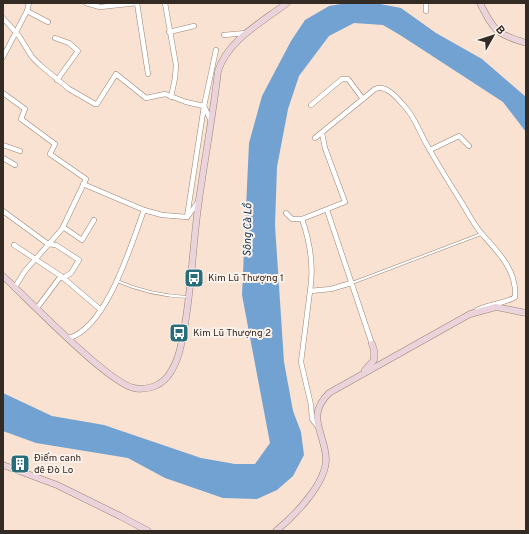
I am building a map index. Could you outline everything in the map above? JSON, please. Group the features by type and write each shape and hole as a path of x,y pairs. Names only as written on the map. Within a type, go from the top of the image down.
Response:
{"street":[{"path":"3,57 27,11 29,3"},
{"path":"86,3 100,7 137,3 148,74"},
{"path":"165,3 176,65 171,97"},
{"path":"3,276 93,361 126,386 134,388 156,386 164,381 175,363 181,347 189,297 199,201 212,123 218,71 222,60 246,33 287,3"},
{"path":"426,3 426,11"},
{"path":"480,3 488,20 498,33 526,43"},
{"path":"27,11 48,22"},
{"path":"4,21 16,32 29,49 32,57 57,80 96,104 116,74 144,97 148,98 160,94 204,106 212,123"},
{"path":"169,32 194,26"},
{"path":"224,35 246,33"},
{"path":"55,38 69,43 78,50 57,80"},
{"path":"187,217 204,106 216,50"},
{"path":"311,105 342,79 348,79 363,99"},
{"path":"276,531 300,509 320,481 326,459 316,414 321,401 329,393 484,306 513,299 515,297 510,270 500,253 482,234 430,150 408,110 386,88 380,86 375,88 315,138"},
{"path":"3,93 25,109 21,119 55,144 50,154 86,179 64,227 25,271 15,287"},
{"path":"286,213 292,219 302,219 343,203 345,200 325,148 322,133"},
{"path":"430,150 459,136 469,146"},
{"path":"3,145 20,151"},
{"path":"3,158 15,165"},
{"path":"83,184 144,210 162,215 187,217"},
{"path":"187,217 199,201"},
{"path":"69,338 79,334 89,326 101,310 116,281 144,210"},
{"path":"327,210 374,350 374,360 357,377"},
{"path":"3,211 48,244 56,245 79,260 71,273 62,277 37,308"},
{"path":"302,219 312,263 313,275 301,362 311,405 312,419 318,428"},
{"path":"64,227 82,240 94,220"},
{"path":"14,245 62,277 101,310"},
{"path":"310,291 331,289 351,284"},
{"path":"470,314 496,307 526,312"},
{"path":"3,465 69,491 148,531"}],"lane":[{"path":"351,284 482,234"},
{"path":"116,281 138,290 168,296 189,297"}],"water":[{"name":"Sông Cà Lồ","path":"347,3 375,3 401,8 436,33 482,59 526,97 526,132 503,102 383,25 354,23 329,36 299,76 288,109 277,167 275,225 284,362 293,411 301,432 304,455 293,476 277,490 257,499 223,498 165,478 128,458 36,443 3,431 3,393 52,416 104,425 201,458 235,464 255,464 270,443 242,295 249,143 262,96 291,41 305,20 329,6"}],"building":[{"name":"Điếm canh đê Đò Lo","path":"19,460 24,463 22,467 17,465"}],"place":[{"name":"Kim Lũ Thượng 1","path":"194,278"},
{"name":"Kim Lũ Thượng 2","path":"179,333"},
{"name":"Điếm canh đê Đò Lo","path":"20,464"}]}
